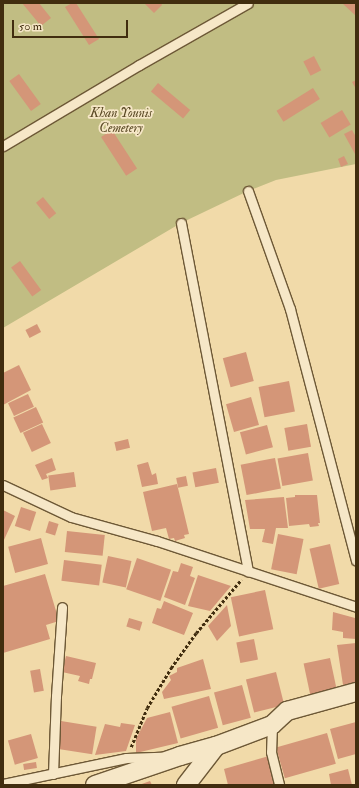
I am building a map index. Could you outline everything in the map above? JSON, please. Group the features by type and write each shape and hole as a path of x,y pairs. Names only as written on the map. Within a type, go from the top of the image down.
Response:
{"street":[{"path":"95,785 180,756 216,746 272,725 287,711 356,692"},
{"path":"186,785 216,746"}],"lane":[{"path":"3,146 139,65 248,3"},
{"path":"248,190 290,309 356,561"},
{"path":"181,223 248,572"},
{"path":"3,485 71,517 157,541 356,607"},
{"path":"53,774 56,696 62,607"},
{"path":"272,725 271,752 279,785"},
{"path":"3,784 126,758 180,756"}],"path":[{"path":"126,758 147,708 171,668 196,633 248,572"}],"green space":[{"name":"Khan Younis Cemetery","path":"3,3 356,3 356,164 276,180 248,191 181,223 3,328"}],"building":[{"path":"22,3 39,3 51,18 41,26"},
{"path":"72,3 76,3 99,39 89,45 65,7"},
{"path":"144,3 161,3 162,5 154,13"},
{"path":"342,3 356,3 356,16"},
{"path":"314,56 321,70 311,76 303,61"},
{"path":"19,74 41,104 31,111 9,81"},
{"path":"356,80 356,89 352,82"},
{"path":"158,83 190,110 183,118 151,91"},
{"path":"313,88 320,99 283,122 277,111"},
{"path":"342,110 351,125 329,137 321,123"},
{"path":"112,130 137,169 126,176 101,137"},
{"path":"352,130 356,137 355,154 344,134"},
{"path":"344,156 348,164 341,167 338,159"},
{"path":"43,197 56,213 49,219 36,203"},
{"path":"20,261 41,290 32,297 11,267"},
{"path":"37,324 41,332 30,338 25,330"},
{"path":"246,352 254,381 231,387 223,358"},
{"path":"19,365 31,390 3,405 3,373"},
{"path":"289,381 295,411 264,417 259,387"},
{"path":"28,394 34,407 14,416 8,403"},
{"path":"251,397 259,425 234,432 226,404"},
{"path":"36,407 43,422 21,433 13,418"},
{"path":"42,424 51,443 32,452 23,433"},
{"path":"307,424 311,447 288,451 284,428"},
{"path":"267,425 273,447 246,454 240,432"},
{"path":"128,439 130,448 116,451 114,442"},
{"path":"308,453 313,481 282,486 277,458"},
{"path":"52,458 56,470 46,474 48,478 42,480 35,465"},
{"path":"275,458 281,488 247,495 241,465"},
{"path":"148,462 152,475 156,473 158,484 142,487 137,465"},
{"path":"216,468 219,483 195,487 192,473"},
{"path":"74,472 76,487 50,490 48,476"},
{"path":"186,476 188,486 178,488 176,478"},
{"path":"177,484 189,534 184,535 185,538 175,541 174,538 169,539 166,528 152,531 143,492"},
{"path":"295,495 317,495 319,526 310,527 309,524 289,526 286,498 295,497"},
{"path":"284,497 288,528 276,528 273,544 262,542 265,529 250,529 245,500"},
{"path":"21,507 36,512 30,531 15,526"},
{"path":"3,510 15,516 3,542"},
{"path":"49,521 59,524 55,535 45,532"},
{"path":"67,531 105,535 103,556 65,552"},
{"path":"278,534 304,539 297,574 271,569"},
{"path":"41,538 48,564 15,573 8,547"},
{"path":"330,544 339,584 319,589 310,549"},
{"path":"108,556 131,561 126,587 102,582"},
{"path":"137,558 171,570 160,601 126,589"},
{"path":"64,560 102,565 99,585 61,581"},
{"path":"181,563 193,567 190,576 195,578 185,605 164,597 173,571 178,572"},
{"path":"45,574 59,621 46,625 50,639 3,653 3,586"},
{"path":"198,575 231,586 210,611 188,606"},
{"path":"265,590 273,629 239,636 231,597"},
{"path":"164,601 193,613 184,635 152,623 157,608 161,609"},
{"path":"227,605 231,626 217,641 208,626"},
{"path":"333,612 355,618 356,639 343,638 343,632 332,630"},
{"path":"129,618 142,622 140,631 126,627"},
{"path":"254,639 258,660 240,663 236,642"},
{"path":"356,643 356,683 343,685 337,645"},
{"path":"66,656 96,663 92,679 90,679 89,684 78,681 80,676 62,672"},
{"path":"330,658 337,691 311,697 304,664"},
{"path":"203,659 211,689 164,699 162,692 171,680 169,676 177,672 177,668"},
{"path":"40,669 44,691 34,692 30,671"},
{"path":"276,672 284,705 254,712 246,679"},
{"path":"242,685 251,718 223,725 214,693"},
{"path":"209,696 218,728 181,738 172,707"},
{"path":"170,712 178,743 136,753 136,739 147,718"},
{"path":"61,721 97,727 92,754 57,749"},
{"path":"356,722 356,754 338,759 330,729"},
{"path":"121,723 135,725 126,751 95,755 105,724 120,727"},
{"path":"327,733 336,764 285,778 276,748"},
{"path":"31,734 38,758 15,765 8,741"},
{"path":"269,756 277,785 228,785 224,769"},
{"path":"36,762 37,768 24,770 23,764"},
{"path":"348,769 352,785 331,785 329,774"},
{"path":"150,781 152,785 139,785"}]}
